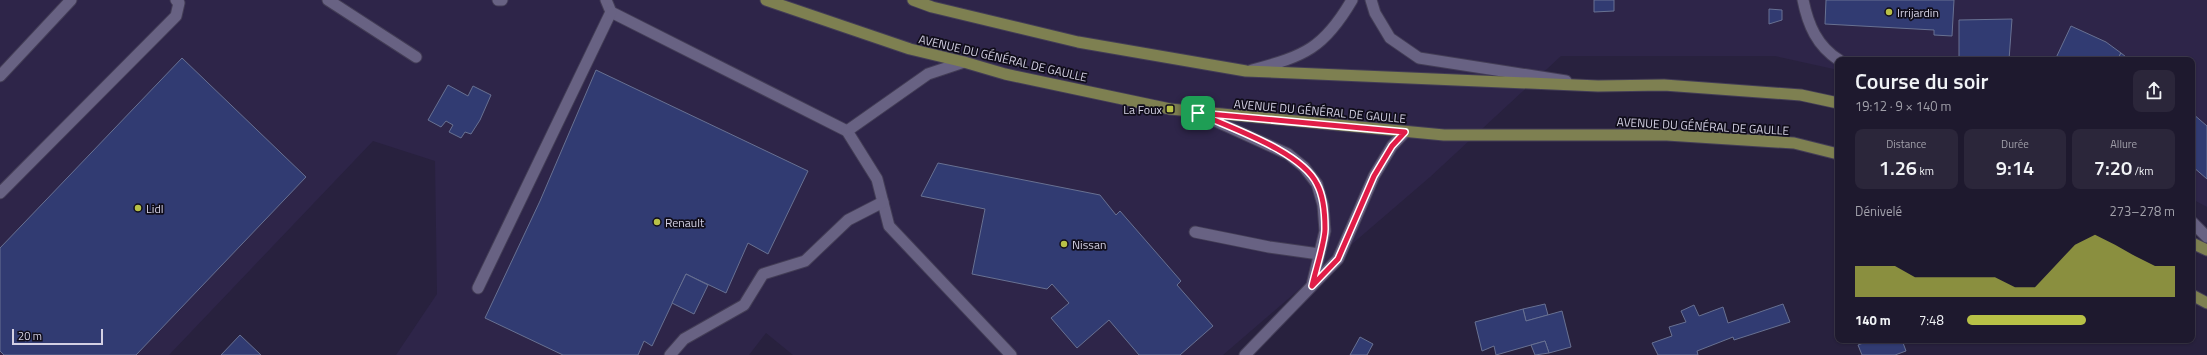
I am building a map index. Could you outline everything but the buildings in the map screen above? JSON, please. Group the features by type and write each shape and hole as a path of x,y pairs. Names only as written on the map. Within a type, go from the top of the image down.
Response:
{"main road":[{"name":"AVENUE DU GÉNÉRAL DE GAULLE","path":"766,0 910,49 1005,74 1198,113 1444,135 1667,135 1794,143 1835,153"},
{"path":"913,0 932,7 1078,42 1246,71 1598,86 1664,85 1801,95 1835,102"},
{"path":"2195,244 2207,250"},
{"path":"2195,297 2207,303"}],"street":[{"path":"0,76 71,0"},
{"path":"0,194 176,16 179,2 176,0"},
{"path":"328,0 416,57"},
{"path":"606,0 611,12 848,131 877,179 889,226 1011,355"},
{"path":"1246,71 1290,60 1322,42 1344,14 1352,0"},
{"path":"1371,0 1375,13 1390,38 1420,58 1598,86"},
{"path":"1803,0 1807,22 1826,52 1835,58"},
{"path":"478,288 611,12"},
{"path":"848,131 928,74 964,62"},
{"path":"1198,113 1288,154 1304,167 1317,184 1323,205 1325,231 1312,286"},
{"path":"1246,355 1338,259 1374,176 1392,146 1405,132"},
{"path":"670,355 684,339 744,305 763,274 805,261 848,220 883,202"},
{"path":"2195,225 2207,237"},
{"path":"1195,232 1269,247 1319,254"}],"shaded area":[{"path":"0,0 2207,0 2207,207 2195,201 2195,57 1835,57 1835,69 1775,56 1561,56 1430,177 1223,355 793,355 766,333 749,355 396,355 437,294 435,161 373,141 169,355 0,355"}],"place":[{"name":"Irrijardin","path":"1889,12"},
{"name":"La Foux","path":"1170,109"},
{"name":"Lidl","path":"138,208"},
{"name":"Renault","path":"657,222"},
{"name":"Nissan","path":"1064,244"}],"route":[{"path":"1198,113 1250,118 1405,132 1392,146 1374,176 1351,233 1338,259 1312,286 1325,231 1323,205 1317,184 1304,167 1288,154 1198,113"}]}
